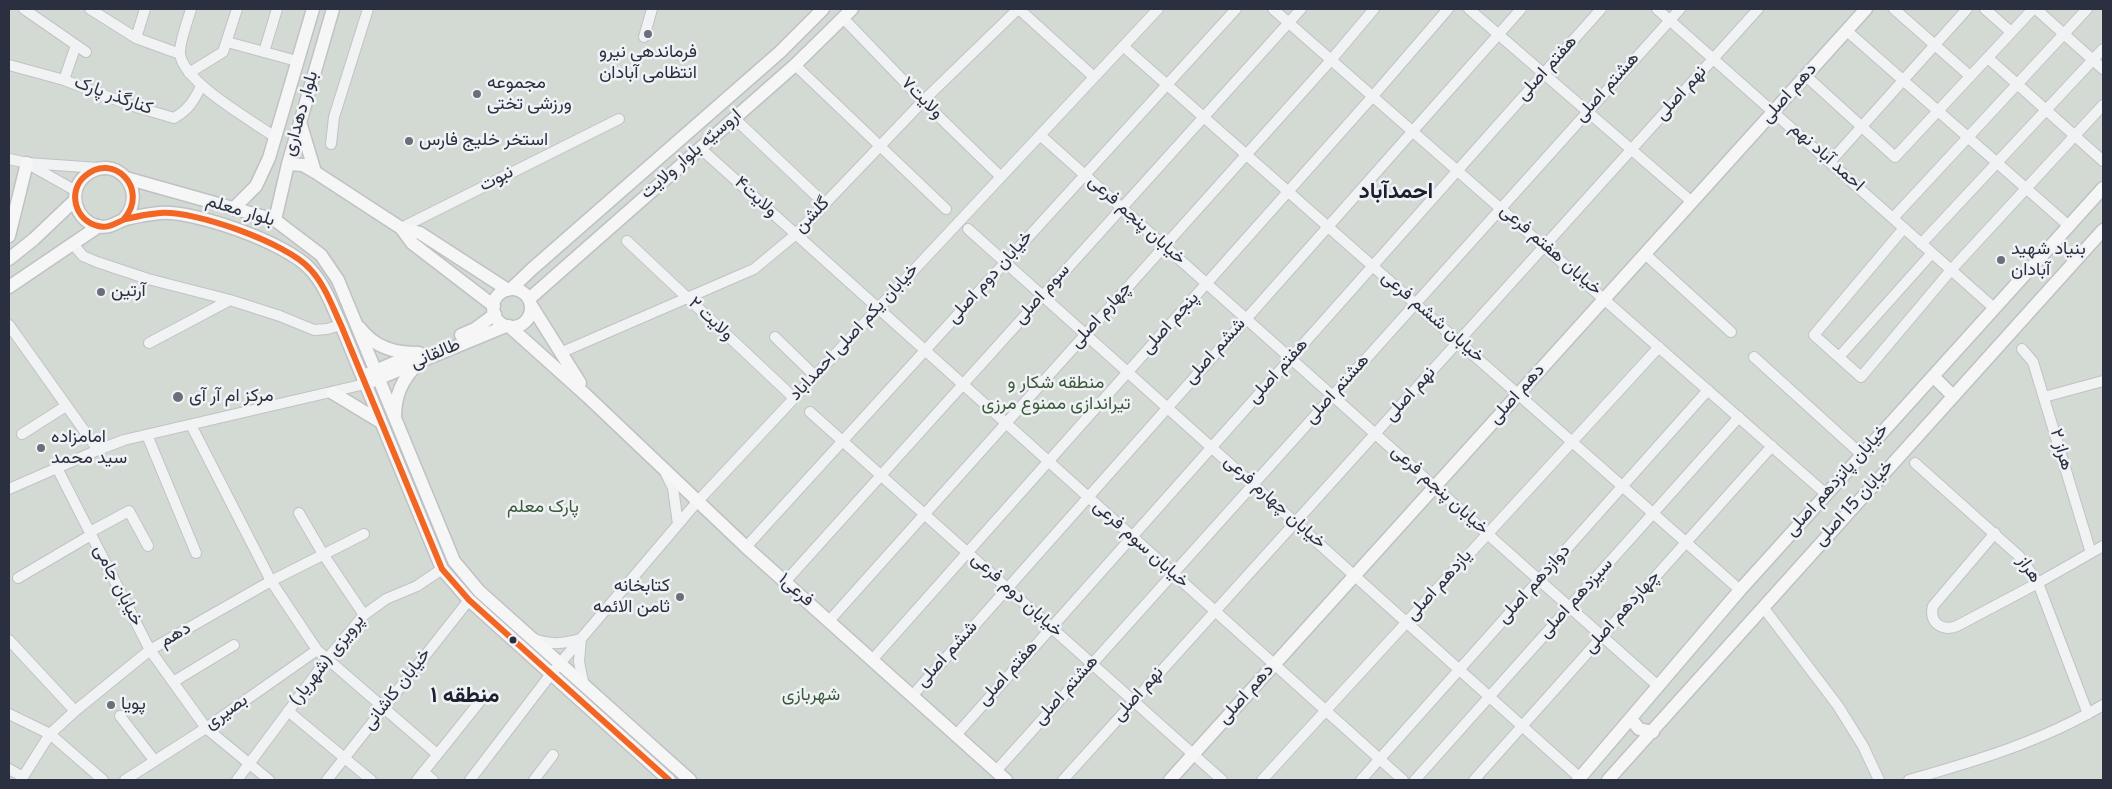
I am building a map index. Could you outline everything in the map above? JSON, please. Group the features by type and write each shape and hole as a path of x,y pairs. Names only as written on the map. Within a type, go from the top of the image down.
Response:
{"main road":[{"name":"اروسیّه بلوار ولایت","path":"510,290 780,52 823,9"},
{"name":"اروسیّه بلوار ولایت","path":"530,302 795,65 852,9"},
{"name":"دهم اصلی","path":"1170,780 1806,76 1863,10"},
{"path":"312,12 332,14"},
{"name":"بلوار دهداری","path":"233,209 256,186 269,158 312,12"},
{"name":"بلوار دهداری","path":"275,220 288,164 332,14"},
{"path":"797,35 801,44 811,48"},
{"path":"780,52 790,56 795,65"},
{"path":"300,122 315,172"},
{"path":"9,236 27,164"},
{"path":"288,164 303,165 401,228 420,234 510,290 521,292 530,302 588,396"},
{"path":"9,258 34,239 75,195 85,176 101,168 110,169 126,178 133,191 134,199 133,206 124,219 108,227 99,226 84,219 79,213 75,195"},
{"name":"بلوار معلم","path":"126,178 275,220 321,255 338,280 454,561 479,591 690,780"},
{"name":"خیابان پانزدهم اصلی","path":"1579,779 1740,590 2103,188"},
{"name":"بلوار معلم","path":"124,219 160,213 182,214 254,235 291,252 310,268 324,288 341,325 442,568 469,600 669,780"},
{"path":"254,235 275,220"},
{"path":"9,287 99,226"},
{"path":"401,228 412,243 494,310 500,322 508,326 588,396"},
{"name":"خیابان 15 اصلی","path":"1608,780 2103,230"},
{"path":"494,310 497,297 510,290"},
{"path":"508,326 520,325 525,322 529,317 530,302"},
{"name":"طالقانی","path":"421,357 475,328 494,310"},
{"path":"354,320 365,335 381,347 421,357 400,387 395,404 395,421"},
{"name":"طالقانی","path":"364,380 421,357 508,326"},
{"path":"1933,376 1953,396"},
{"path":"333,392 381,422"},
{"name":"فرعی۱","path":"588,396 696,502 1006,780"},
{"path":"1631,719 1639,728 1652,732"}],"street":[{"path":"24,9 86,52"},
{"path":"90,9 136,38 180,54"},
{"path":"136,38 145,9"},
{"path":"191,9 180,54 189,73 201,86 275,136"},
{"path":"189,73 223,52 237,9"},
{"path":"264,52 277,9"},
{"path":"331,144 334,117 368,9"},
{"path":"644,37 652,9"},
{"path":"1019,9 1094,78"},
{"name":"گلشن","path":"560,353 754,269 796,235 923,101 1019,9"},
{"name":"خیابان یکم اصلی احمداباد","path":"470,780 551,674 696,502 1158,9"},
{"name":"خیابان دوم اصلی","path":"746,547 1236,9"},
{"name":"خیابان هفتم فرعی","path":"1273,9 1826,494"},
{"name":"سوم اصلی","path":"785,582 1300,9"},
{"name":"چهارم اصلی","path":"829,621 1331,60 1374,9"},
{"name":"پنجم اصلی","path":"872,660 1448,9"},
{"path":"1469,9 1692,202"},
{"name":"ششم اصلی","path":"912,696 1521,9"},
{"name":"هفتم اصلی","path":"956,735 1601,9"},
{"name":"احمد آباد نهم","path":"1657,9 1994,308"},
{"name":"هشتم اصلی","path":"996,771 1680,9"},
{"name":"نهم اصلی","path":"1063,780 1758,9"},
{"path":"1894,9 1970,76"},
{"path":"1830,162 1967,9"},
{"path":"1985,9 2011,32"},
{"path":"1806,76 1895,157 2011,32 2035,9 2103,69"},
{"path":"1893,218 2087,9"},
{"name":"ولایت۷","path":"843,18 923,101 1001,177"},
{"path":"1847,30 2068,226"},
{"path":"227,42 297,61"},
{"path":"64,80 76,44"},
{"name":"خیابان ششم فرعی","path":"1123,46 1740,590"},
{"path":"1921,244 2103,49"},
{"path":"1988,58 2103,161"},
{"name":"کنارگذر پارک","path":"9,65 64,80 130,105 174,118 186,111 194,101 201,86"},
{"path":"795,65 946,209"},
{"path":"1904,228 1814,335 1862,377 1951,270 2103,105"},
{"path":"734,118 825,204"},
{"name":"نبوت","path":"401,228 619,119"},
{"name":"خیابان پنجم فرعی","path":"1040,135 1658,686"},
{"name":"ولایت۴","path":"700,148 877,309"},
{"path":"9,159 27,164 101,168"},
{"path":"27,164 75,195"},
{"name":"خیابان چهارم فرعی","path":"968,229 1579,779"},
{"name":"ولایت ۲","path":"627,241 794,398"},
{"path":"73,244 83,256 97,262 230,300 280,316 314,330 341,325"},
{"path":"1839,357 1932,253"},
{"path":"1645,254 1731,332"},
{"path":"149,343 230,300"},
{"name":"خیابان سوم فرعی","path":"877,309 1404,780"},
{"path":"9,325 98,450"},
{"path":"775,337 815,376"},
{"name":"یازدهم اصلی","path":"1262,780 1659,347"},
{"name":"هراز ۲","path":"2022,349 2033,362 2091,553"},
{"path":"1754,357 1862,454"},
{"path":"9,489 124,440 333,392 364,380"},
{"path":"2044,397 2103,381"},
{"name":"دوازدهم اصلی","path":"1361,780 1708,390"},
{"path":"22,434 66,406"},
{"name":"خیابان دوم فرعی","path":"810,412 1222,780"},
{"name":"سیزدهم اصلی","path":"1415,780 1739,417"},
{"path":"191,425 271,581 317,650 438,754"},
{"path":"147,435 196,554"},
{"name":"چهاردهم اصلی","path":"1474,780 1772,446"},
{"name":"هراز","path":"1915,463 2019,556 2038,583 2088,714"},
{"name":"خیابان جامی","path":"57,468 150,650 206,728 269,780"},
{"path":"664,470 673,488 678,524"},
{"path":"18,578 129,511 148,546"},
{"path":"300,513 323,554 364,615"},
{"path":"1995,533 1933,606 1932,616 1937,625 1946,629 1957,626 2103,546"},
{"name":"دهم","path":"22,778 50,734 75,711 150,650 271,581 364,534"},
{"name":"پرویزی (شهریار)","path":"237,780 328,658 364,615 386,599 418,586 442,568"},
{"name":"خیابان کاشانی","path":"327,780 469,600"},
{"path":"1763,606 1838,706 1863,746 1879,780"},
{"path":"532,639 548,644 565,644 581,638 579,662 584,686"},
{"path":"9,641 75,711"},
{"path":"173,682 234,646"},
{"name":"بصیری","path":"125,780 206,728 317,650"},
{"path":"433,780 420,776 485,694"},
{"path":"1909,780 1978,760 2034,740 2103,705"},
{"path":"288,711 371,780"},
{"path":"9,714 50,734 102,780"},
{"path":"120,716 154,760"},
{"path":"534,780 553,755"},
{"path":"9,769 22,778"}],"green space":[{"name":"منطقه شکار و تیراندازی ممنوع مرزی","path":"9,9 2103,9 2103,780 9,780"}],"transit line":[{"path":"124,219 131,208 133,196 125,177 107,168 96,169 79,182 76,189 76,205 79,212 90,223 106,227 122,220 160,213 175,213 195,217 239,230 261,239 282,249 310,269 324,289 341,325 442,569 469,600 669,780"}],"place":[{"name":"فرماندهی نیرو انتظامی آبادان","path":"648,34"},
{"name":"مجموعه ورزشی تختی","path":"477,94"},
{"name":"استخر خلیج فارس","path":"409,141"},
{"name":"بنیاد شهید آبادان","path":"2001,260"},
{"name":"آرتین","path":"101,292"},
{"name":"مرکز ام آر آی","path":"178,397"},
{"name":"امامزاده سید محمد","path":"41,448"},
{"name":"کتابخانه ثامن الائمه","path":"680,597"},
{"name":"پویا","path":"111,705"}],"district":[{"name":"احمدآباد","path":"1396,194"},
{"name":"منطقه ۱","path":"465,698"}],"park label":[{"name":"پارک معلم","path":"543,508"},
{"name":"شهربازی","path":"811,696"}]}
